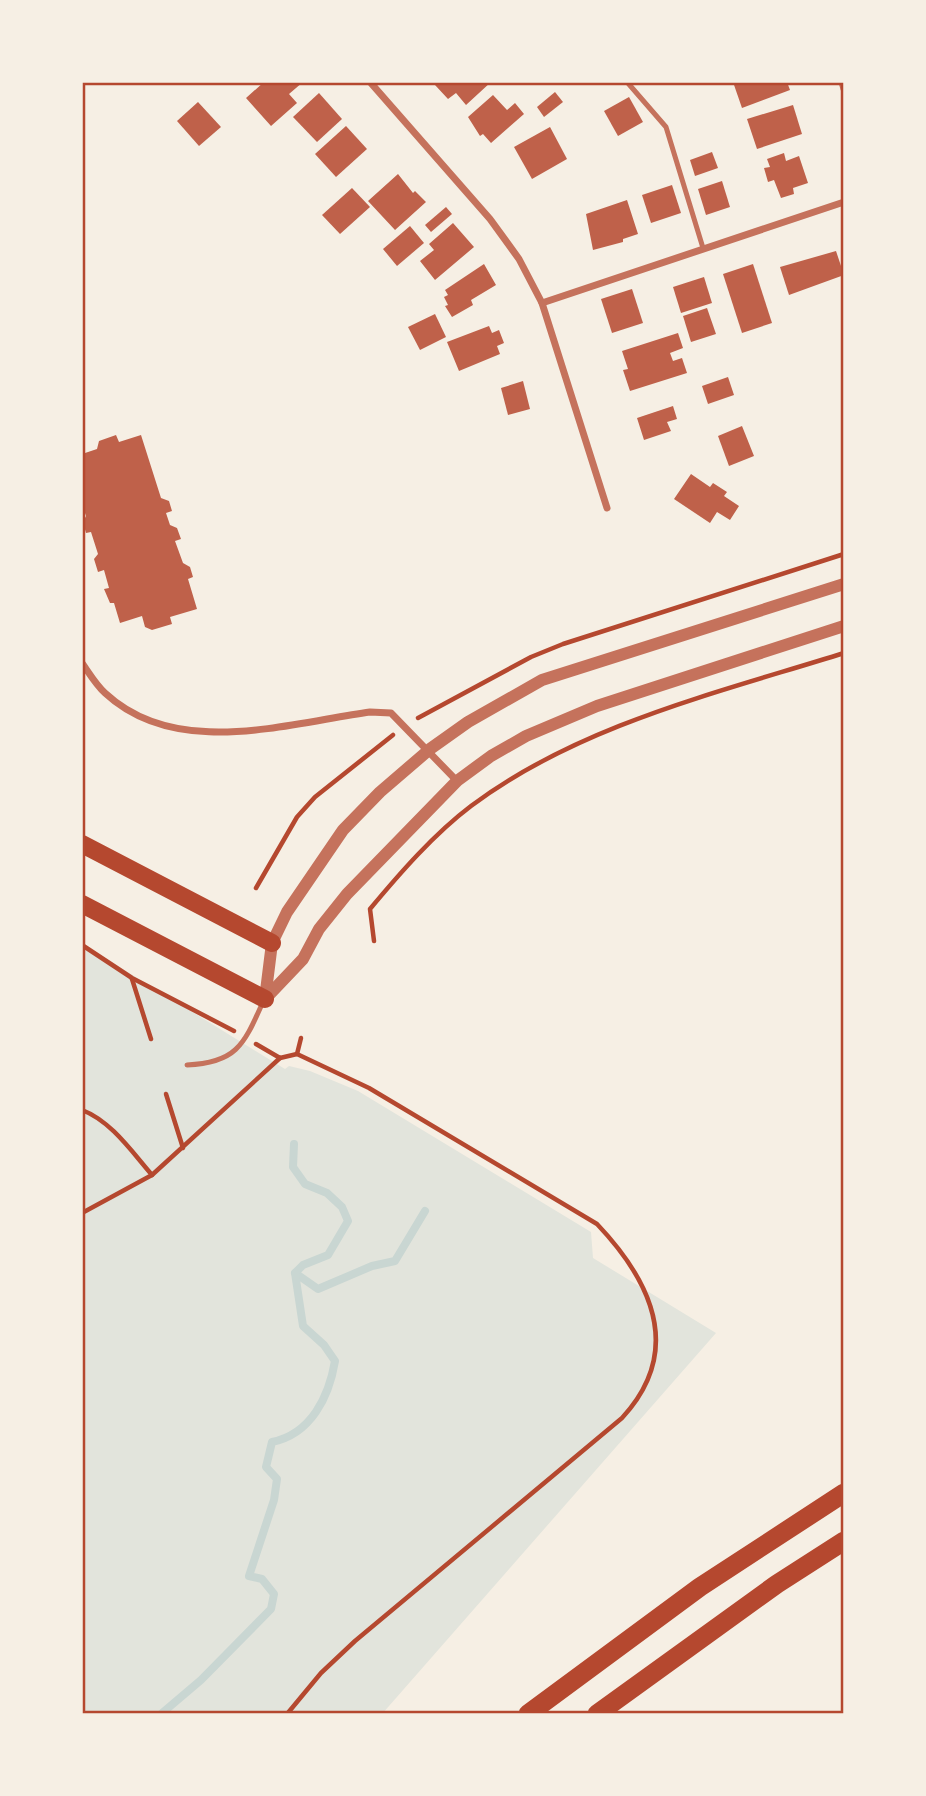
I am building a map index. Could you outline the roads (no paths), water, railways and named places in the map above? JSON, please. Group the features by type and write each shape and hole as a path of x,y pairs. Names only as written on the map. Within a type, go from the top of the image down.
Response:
{"highway":[{"path":"82,844 272,943"},
{"path":"82,904 265,999"},
{"path":"528,1714 700,1587 844,1493"},
{"path":"597,1714 777,1584 844,1541"}],"street":[{"path":"370,82 490,219 519,259 542,303 607,508"},
{"path":"842,82 844,89"},
{"path":"542,303 844,202"},
{"path":"265,999 272,943 287,912 343,830 429,749 488,709 542,680 844,584"},
{"path":"265,999 303,958 319,929 347,894 457,781 491,756 559,720 844,626"},
{"path":"82,663 104,692 135,715 162,726 204,733 370,712 391,713 406,725 457,781"}],"lane":[{"path":"627,82 666,127 703,248"},
{"path":"187,1065 211,1064 231,1056 247,1038 265,999"}],"waterway":[{"path":"161,1714 201,1680 271,1609 274,1594 262,1579 249,1576 274,1500 277,1479 266,1467 272,1442 297,1431 316,1412 332,1374 335,1361 324,1345 303,1326 295,1273 303,1265 328,1255 348,1221 342,1207 327,1193 305,1184 293,1167 294,1144"},
{"path":"295,1273 318,1289 372,1266 395,1261 425,1211"}]}
